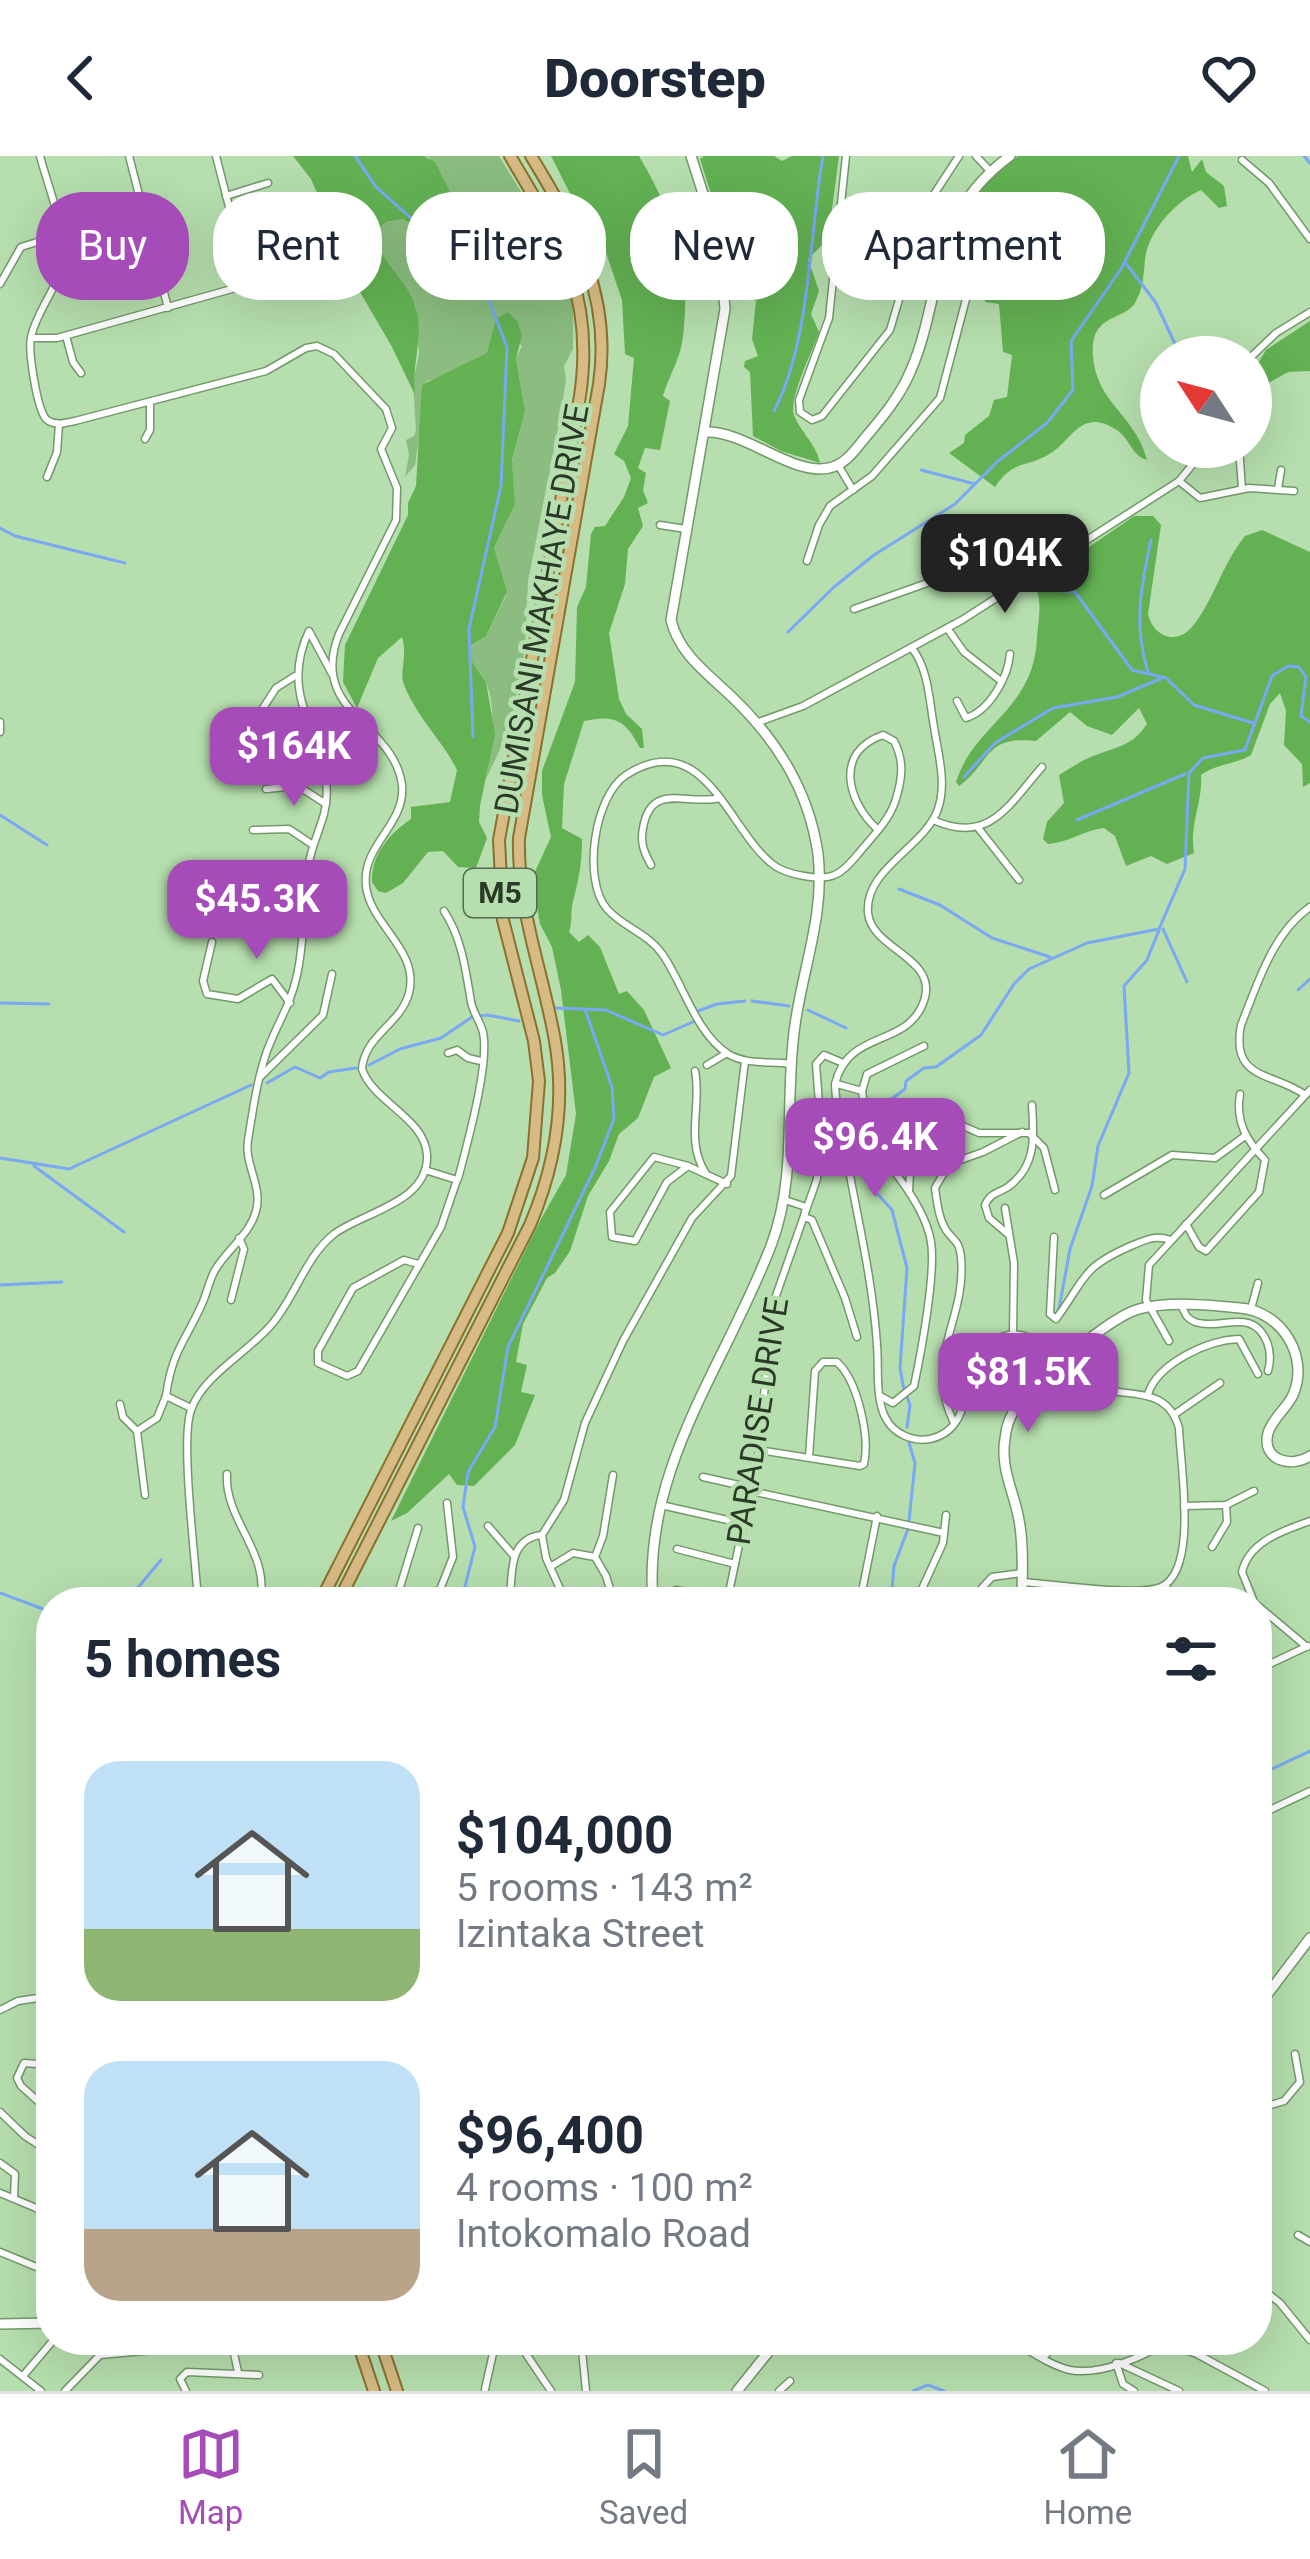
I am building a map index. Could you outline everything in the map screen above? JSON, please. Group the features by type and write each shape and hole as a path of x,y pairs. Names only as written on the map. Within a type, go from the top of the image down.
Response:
{"main road":[{"name":"DUMISANI MAKHAYE DRIVE","path":"328,1587 508,1233 528,1179 537,1131 538,1070 503,920 499,840 580,396 585,338 565,249 510,156"},
{"name":"DUMISANI MAKHAYE DRIVE","path":"346,1587 530,1225 547,1180 556,1136 558,1058 523,910 519,826 599,384 602,343 590,266 531,156"},
{"path":"362,2355 374,2391"},
{"path":"385,2355 397,2391"}],"street":[{"path":"40,156 49,192"},
{"path":"129,156 168,308"},
{"path":"216,156 225,192"},
{"path":"653,1587 653,1540 675,1450 768,1254 785,1200 791,1064 815,936 820,879 805,800 775,744 677,640 672,605 706,431 726,292 716,228 691,156"},
{"path":"846,156 829,318 800,400 800,412 812,420 822,416 890,330 927,205 959,156"},
{"path":"976,156 990,171"},
{"path":"973,192 1010,156"},
{"path":"1242,160 1270,183 1310,238"},
{"path":"239,192 268,183"},
{"path":"0,284 18,250 36,244"},
{"path":"31,338 66,336 213,296"},
{"path":"47,300 31,338 41,411 59,424 266,371 306,348 321,346 386,409 392,428 381,449 397,488 396,520 339,634 332,674"},
{"path":"706,431 807,467 838,465 877,423 911,371 932,300"},
{"path":"808,561 824,514 888,460 944,389 966,300"},
{"path":"1272,337 1310,312"},
{"path":"66,336 81,373"},
{"path":"145,439 150,430 150,401"},
{"path":"47,477 57,452 59,424"},
{"path":"838,465 853,490"},
{"path":"756,723 803,706 947,628 1179,481 1190,468"},
{"path":"1240,468 1242,489"},
{"path":"1278,489 1281,470"},
{"path":"1179,481 1200,497 1242,489 1294,491"},
{"path":"660,525 686,529"},
{"path":"854,609 992,560 1019,531"},
{"path":"992,560 1024,578"},
{"path":"947,628 964,652 1001,681"},
{"path":"137,1431 159,1416 181,1339 201,1307 215,1269 253,1218 258,1198 247,1156 258,1078 290,1003 300,962 313,845 326,804 326,771 304,717 295,676 310,631 345,704 395,766 402,784 396,815 368,857 366,886 408,965 410,988 399,1012 367,1048 362,1070 371,1087 421,1138 427,1153 425,1170 402,1198 329,1238 275,1320 191,1408 188,1440 198,1587"},
{"path":"912,648 926,674 942,791 933,820 876,883 868,912 872,927 919,967 925,988 922,1006 904,1027 860,1047 843,1063 836,1084 875,1319 880,1396 890,1424 914,1439 938,1437 955,1424 980,1353 998,1339 1013,1335 1032,1339 1092,1387 1148,1394 1175,1414 1184,1506 1183,1559 1165,1585 1157,1587"},
{"path":"957,701 964,717 974,716 1001,681 1010,655"},
{"path":"243,739 276,688 295,676"},
{"path":"0,722 0,731"},
{"path":"791,1064 745,1061 727,1053 710,1035 662,953 609,911 596,883 601,809 625,776 655,764 682,766 700,775 771,864 820,879 842,873 878,829 891,811 903,770 896,745 883,735 858,749 850,767 857,808 878,829"},
{"path":"933,820 961,831 980,829 1042,767"},
{"path":"266,789 298,786 326,804"},
{"path":"651,865 641,837 653,803 663,798 720,798"},
{"path":"253,830 289,829 313,845"},
{"path":"980,829 1019,880"},
{"path":"235,879 276,872 305,896"},
{"path":"1168,1341 1145,1300 1146,1275 1154,1258 1308,1092 1258,1075 1243,1059 1238,1040 1240,1025 1277,942 1310,907"},
{"path":"418,1264 404,1260 350,1291 318,1351 318,1363 354,1376 449,1211 474,1123 484,1032 472,1006 470,980 456,935 444,911"},
{"path":"212,942 203,981 207,994 238,999 272,979 290,1003"},
{"path":"258,1078 326,1010 332,974"},
{"path":"867,1127 862,1090 871,1071 924,1046"},
{"path":"448,1053 457,1050 481,1061"},
{"path":"707,1065 727,1053"},
{"name":"PARADISE DRIVE","path":"730,1587 759,1450 772,1307 812,1199 818,1167 815,1064 824,1054 843,1063"},
{"path":"511,1587 514,1556 525,1539 542,1535 564,1500 585,1423 623,1341 692,1218 727,1184 733,1168 745,1061"},
{"path":"695,1071 693,1126 706,1174"},
{"path":"836,1084 862,1090"},
{"path":"1186,1224 1202,1250 1216,1241 1259,1192 1265,1160 1245,1136 1238,1110 1240,1094"},
{"path":"1010,1235 989,1218 985,1204 1023,1170 1034,1139 1032,1105"},
{"path":"880,1396 895,1403 914,1386 930,1287 931,1242 909,1191 890,1166 889,1157 910,1109"},
{"path":"909,1191 911,1151 930,1125 947,1119 979,1132 1022,1132 1040,1141 1054,1190"},
{"path":"955,1424 939,1377 961,1293 962,1261 959,1243 945,1228 935,1188 949,1164 1022,1132"},
{"path":"1104,1195 1163,1158 1215,1157 1245,1136"},
{"path":"688,1166 668,1181 635,1241 612,1237 610,1215 652,1159 688,1166 727,1184"},
{"path":"425,1170 458,1180"},
{"path":"785,1200 806,1207 804,1217 812,1220 857,1337"},
{"path":"1005,1208 1014,1275 1013,1335"},
{"path":"1054,1237 1054,1319 1098,1261 1152,1237 1171,1240"},
{"path":"230,1300 244,1249 239,1238"},
{"path":"1251,1310 1258,1283"},
{"path":"1022,1587 1019,1517 1004,1463 1006,1433 1018,1405 1114,1319 1150,1307 1251,1310 1282,1328 1298,1364 1293,1396 1268,1432 1270,1450 1289,1463 1310,1456"},
{"path":"1182,1307 1198,1323 1239,1321 1256,1327 1268,1343 1268,1371"},
{"path":"1148,1394 1153,1382 1175,1363 1231,1339 1239,1339 1258,1374"},
{"path":"759,1450 860,1466 866,1461 859,1412 845,1370 837,1362 823,1362 815,1371 809,1457"},
{"path":"1175,1414 1220,1383"},
{"path":"166,1396 191,1408"},
{"path":"120,1405 123,1417 137,1431 145,1495"},
{"path":"227,1474 227,1499 259,1560 262,1587"},
{"path":"595,1557 604,1536 613,1475"},
{"path":"703,1477 944,1533"},
{"path":"1184,1506 1226,1505 1254,1491"},
{"path":"441,1587 453,1558 447,1503"},
{"path":"659,1504 745,1524"},
{"path":"1212,1547 1227,1522 1226,1505"},
{"path":"922,1587 944,1533 946,1515"},
{"path":"863,1587 877,1516"},
{"path":"1249,1587 1242,1572 1250,1552 1310,1521"},
{"path":"488,1526 514,1556"},
{"path":"400,1587 418,1528"},
{"path":"542,1535 559,1587"},
{"path":"676,1549 735,1564"},
{"path":"550,1567 573,1553 595,1557 610,1587"},
{"path":"983,1587 992,1577 1114,1587"},
{"path":"1272,1617 1309,1646 1272,1663"},
{"path":"1272,1809 1310,1790"},
{"path":"1272,1988 1310,1938"},
{"path":"0,2010 36,1998"},
{"path":"1272,2105 1284,2101 1300,2082 1295,2054"},
{"path":"36,2063 27,2062 17,2073 21,2086 36,2100"},
{"path":"0,2112 36,2143"},
{"path":"0,2163 15,2174 14,2198"},
{"path":"0,2193 36,2209"},
{"path":"1298,2234 1310,2242"},
{"path":"0,2252 36,2267"},
{"path":"1272,2296 1310,2340"},
{"path":"0,2324 36,2323"},
{"path":"23,2376 41,2355"},
{"path":"64,2391 100,2355"},
{"path":"235,2355 238,2373"},
{"path":"485,2389 495,2355"},
{"path":"527,2355 551,2391"},
{"path":"576,2391 585,2391 582,2355"},
{"path":"737,2391 764,2355"},
{"path":"1037,2355 1076,2371 1136,2355"},
{"path":"1042,2358 1045,2355"},
{"path":"1199,2355 1264,2391"},
{"path":"0,2359 41,2391"},
{"path":"1117,2363 1123,2384 1134,2391"},
{"path":"1117,2363 1179,2391"},
{"path":"186,2391 180,2379 187,2372 259,2375"},
{"path":"779,2391 790,2381"}],"green space":[{"path":"293,156 424,156 435,162 450,192 406,192 406,221 382,226 382,192 317,192"},
{"path":"424,156 499,156 521,192 436,192 429,157"},
{"path":"551,156 639,156 657,192 630,192 630,300 685,300 682,343 663,396 670,401 660,450 645,448 638,468 646,473 643,490 648,503 638,508 643,526 628,549 625,584 609,633 619,699 642,729 644,748 619,722 584,721 564,784 562,828 582,839 569,932 579,942 588,935 600,947 619,994 627,991 644,1010 671,1068 654,1077 638,1118 619,1134 588,1196 570,1251 547,1278 523,1324 516,1362 527,1365 521,1392 535,1395 515,1445 474,1486 457,1485 449,1474 407,1513 391,1521 566,1175 576,1114 561,990 552,947 540,924 532,878 551,837 542,771 575,682 577,607 586,587 591,534 595,527 605,526 631,478 624,461 614,454 628,426 634,358 625,354 622,300 606,253 606,192 569,192"},
{"path":"774,156 782,161 792,156 839,156 834,192 822,192 822,245 808,259 819,291 811,314 819,332 793,408 820,463 753,436 750,372 744,367 745,361 758,356 752,339 754,300 798,300 798,192 710,192 700,159"},
{"path":"1018,156 1188,156 1192,172 1202,159 1206,172 1224,186 1227,206 1219,208 1201,190 1173,209 1147,249 1135,303 1096,332 1096,372 1140,442 1140,456 1120,432 1094,422 1078,428 1051,453 1015,468 995,487 949,453 989,416 994,400 1007,397 1012,355 1003,352 999,304 985,300 1105,300 1105,192 978,192"},
{"path":"403,219 406,292 382,256 382,227"},
{"path":"382,254 406,288 406,300 412,300 416,309 415,395 365,300 382,300"},
{"path":"411,300 572,300 573,305 573,349 564,366 560,419 528,581 525,649 510,728 486,779 491,703 485,681 468,656 470,648 486,636 506,596 494,548 515,504 512,461 525,411 516,359 522,346 496,319 488,353 448,376 427,381 415,465 405,477 406,440 416,430 416,307"},
{"path":"508,312 522,335 516,359 525,411 512,460 515,504 494,548 507,592 486,636 470,647 468,656 486,682 495,734 480,806 479,822 487,838 476,868 458,867 443,851 428,852 403,883 386,893 372,882 378,854 411,819 411,807 450,802 457,770 404,685 402,637 378,658 357,708 343,682 345,645 408,515 416,486 422,385 487,353 496,319"},
{"path":"1310,321 1310,371 1288,372 1272,381 1272,346"},
{"path":"1134,516 1153,516 1161,525 1148,614 1154,628 1165,636 1178,636 1191,628 1245,536 1262,530 1310,552 1310,783 1303,787 1302,764 1284,745 1286,711 1280,693 1270,704 1251,755 1201,775 1194,853 1167,864 1151,856 1126,866 1115,836 1104,828 1055,843 1043,839 1047,822 1064,803 1059,775 1136,737 1147,724 1139,708 1112,735 1087,726 1070,712 1036,741 997,747 959,786 956,782 976,745 1015,700 1033,663 1039,605 1035,584 1059,570 1066,580 1078,576 1082,569 1073,558"}],"waterway":[{"path":"355,156 376,187 471,271 488,298 507,347 501,486 469,629 473,737"},
{"path":"774,411 802,320 823,156"},
{"path":"788,632 834,587 874,555 955,504 998,461 1047,423 1073,390 1071,341 1121,269 1179,156"},
{"path":"1304,156 1310,163"},
{"path":"1125,262 1156,303 1171,336"},
{"path":"921,470 975,484"},
{"path":"0,528 15,536 125,563"},
{"path":"1148,672 1140,622 1151,540"},
{"path":"1064,591 1075,592 1132,670 1166,678 1194,705 1253,723"},
{"path":"904,1390 900,1368 907,1268 892,1210 874,1190 866,1169 882,1106 924,1068 936,1067 981,1035 1029,969 1087,943 1159,929 1185,869 1189,773 1203,758 1245,750 1272,676 1288,666 1299,667 1306,677 1301,716 1310,722"},
{"path":"964,777 995,743 1053,708 1117,697 1160,679"},
{"path":"1077,820 1185,774"},
{"path":"0,815 47,845"},
{"path":"899,889 940,905 992,938 1050,957"},
{"path":"1163,929 1187,982"},
{"path":"1059,1309 1098,1146 1129,1073 1124,986 1147,960 1159,930"},
{"path":"1298,990 1310,979"},
{"path":"698,1011 745,1001"},
{"path":"752,1001 789,1006"},
{"path":"0,1003 49,1004"},
{"path":"556,1008 606,1010 663,1035 695,1021"},
{"path":"465,1587 475,1547 463,1507 468,1472 495,1427 508,1347 614,1119 612,1087 585,1009"},
{"path":"808,1010 846,1028"},
{"path":"369,1065 400,1049 441,1038 472,1017 519,1021"},
{"path":"267,1083 295,1067 320,1078 356,1068"},
{"path":"0,1158 69,1169 251,1085"},
{"path":"34,1166 124,1232"},
{"path":"0,1285 62,1282"},
{"path":"907,1397 907,1427"},
{"path":"909,1443 915,1463 909,1521"},
{"path":"892,1587 894,1566 908,1529"},
{"path":"138,1587 161,1560"},
{"path":"0,1593 36,1606"},
{"path":"1272,1769 1310,1751"},
{"path":"913,2391 928,2385 944,2391"}]}
